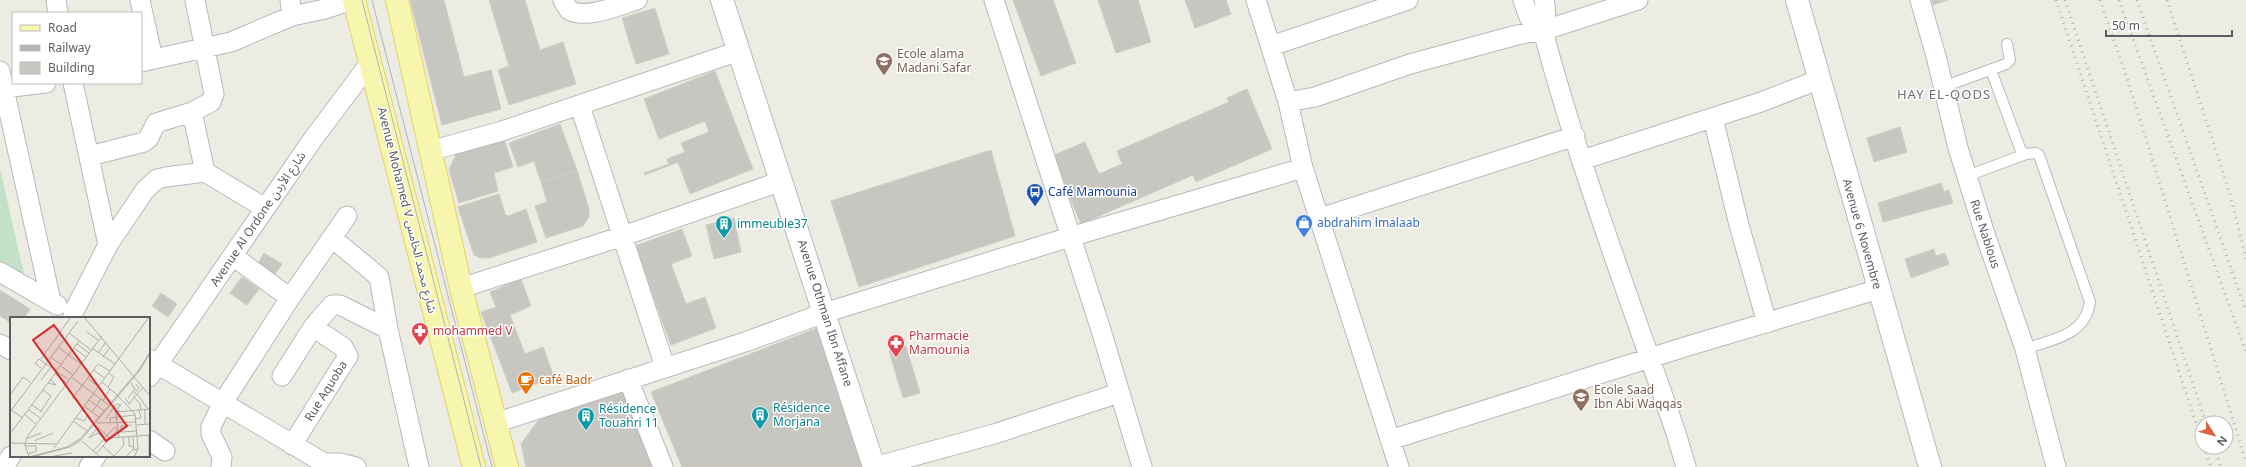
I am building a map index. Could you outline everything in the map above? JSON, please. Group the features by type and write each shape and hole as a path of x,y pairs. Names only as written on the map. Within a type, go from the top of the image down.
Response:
{"main road":[{"name":"Avenue Mohamed V شارع محمد الخامس","path":"353,0 474,467"},
{"path":"397,0 461,288 507,467"}],"street":[{"path":"56,0 58,12"},
{"path":"140,0 141,12"},
{"path":"90,156 144,142 148,139 156,123 192,112 207,105 213,98 195,0"},
{"path":"142,17 147,61 231,42 291,8 325,9 353,0"},
{"path":"563,0 569,10 581,13 594,12 637,0"},
{"name":"Avenue Othman Ibn Affane","path":"722,0 874,467"},
{"path":"994,0 1101,330 1142,467"},
{"path":"1256,0 1288,102 1303,168 1399,467"},
{"path":"1271,46 1408,0"},
{"path":"1523,0 1529,17 1544,33"},
{"path":"1544,0 1544,33 1582,160 1686,467"},
{"path":"1288,102 1315,96 1410,64 1517,35 1544,33 1638,0"},
{"name":"Avenue 6 Novembre","path":"1797,0 1818,80 1930,467"},
{"name":"Rue Nablous","path":"1920,0 1967,176 1998,275 2025,349 2056,467"},
{"path":"430,151 580,106 739,51"},
{"name":"Avenue Al Ordone شارع الأردن","path":"152,367 233,256 313,139 370,63"},
{"path":"1582,160 1713,118 1818,80"},
{"path":"24,84 1,85 51,302"},
{"path":"73,84 108,244"},
{"path":"580,106 665,366"},
{"path":"192,112 205,172"},
{"path":"1713,118 1739,225 1767,323"},
{"path":"1320,218 1575,136"},
{"path":"495,423 665,366 745,342 824,313 1070,237 1303,168"},
{"path":"0,272 77,316 108,244 151,184 157,179 205,172 265,208"},
{"path":"461,288 623,236 782,181"},
{"path":"221,467 222,457 211,434 211,428 222,404 290,298 347,216"},
{"path":"332,238 379,277 388,329 419,467"},
{"path":"233,256 290,298"},
{"path":"1390,440 1879,289"},
{"path":"282,376 327,308 336,304 388,329"},
{"name":"Rue Aquoba","path":"292,445 348,356 343,348 313,327"},
{"path":"0,344 10,349"},
{"path":"152,367 222,404 292,445 322,465 340,463 356,467"},
{"path":"628,379 663,467"},
{"path":"874,467 994,434 1119,393"},
{"path":"150,441 165,451"},
{"path":"0,464 4,467 10,457"},
{"path":"89,467 95,457"}],"lane":[{"path":"1942,87 2006,64 2010,60 2007,44"},
{"path":"1991,70 2017,142 2021,151 2026,154"},
{"path":"1967,176 2026,154 2036,153 2039,155 2090,302 2085,320 2079,327 2070,333 2025,349"}],"green space":[{"path":"0,169 27,287 0,271"}],"building":[{"path":"410,0 444,0 464,77 491,70 501,109 442,125"},
{"path":"489,0 525,0 540,50 563,42 576,84 509,105 498,70 509,66"},
{"path":"1013,0 1053,0 1076,63 1041,76"},
{"path":"1098,0 1138,0 1151,42 1116,53"},
{"path":"1185,0 1226,0 1231,14 1195,28"},
{"path":"1932,0 1948,0 1933,5"},
{"path":"655,8 669,54 636,64 622,18"},
{"path":"715,71 753,169 690,194 678,162 645,175 644,173 669,164 667,159 685,152 681,143 709,132 705,121 659,139 644,99"},
{"path":"1247,89 1272,149 1196,182 1193,175 1081,224 1052,156 1085,142 1099,174 1122,164 1117,151 1229,102 1227,98"},
{"path":"560,124 577,170 541,182 534,161 518,167 509,143"},
{"path":"1900,127 1907,152 1874,162 1867,138"},
{"path":"503,135 513,167 494,173 498,191 459,203 449,170 457,152"},
{"path":"991,150 1015,236 859,287 831,201"},
{"path":"577,170 589,209 589,217 583,226 546,238 535,206 547,202 541,182"},
{"path":"1941,183 1944,192 1949,190 1953,203 1883,222 1878,203"},
{"path":"499,194 505,214 508,216 526,209 537,242 489,258 480,258 474,255 458,207"},
{"name":"immeuble37","path":"734,218 741,252 714,259 706,225"},
{"path":"682,229 692,256 671,264 686,304 705,297 716,328 671,345 635,246"},
{"path":"1934,249 1936,256 1945,253 1949,264 1911,278 1905,259"},
{"path":"264,253 282,264 274,276 257,265"},
{"path":"242,277 259,289 247,305 230,293"},
{"path":"521,279 531,306 510,315 525,354 543,347 554,377 512,393 481,312 496,307 490,292"},
{"path":"0,290 30,309 25,317 10,317 10,322 0,316"},
{"path":"161,293 177,304 168,317 152,306"},
{"name":"Résidence Morjana","path":"820,327 865,467 682,467 651,392"},
{"path":"906,346 920,393 903,398 889,351"},
{"name":"Résidence Touahri 11","path":"626,390 655,467 526,467 521,444 540,418"}],"tram line":[{"path":"362,0 481,467"},
{"path":"372,0 492,467"}],"railway":[{"path":"2056,0 2194,417"},
{"path":"2065,0 2203,415"},
{"path":"2100,0 2127,78 2246,462"},
{"path":"2119,0 2246,352"},
{"path":"2137,0 2246,311"},
{"path":"2167,0 2230,194 2246,259"},
{"path":"2207,455 2211,467"},
{"path":"2217,455 2221,467"}],"place":[{"name":"Ecole alama Madani Safar","path":"884,76"},
{"name":"Café Mamounia","path":"1035,207"},
{"name":"abdrahim lmalaab","path":"1304,238"},
{"name":"immeuble37","path":"724,239"},
{"name":"mohammed V","path":"420,346"},
{"name":"Pharmacie Mamounia","path":"896,358"},
{"name":"café Badr","path":"526,395"},
{"name":"Ecole Saad Ibn Abi Waqqas","path":"1581,412"},
{"name":"Résidence Morjana","path":"760,430"},
{"name":"Résidence Touahri 11","path":"586,431"}],"district":[{"name":"HAY EL-QODS","path":"1944,94"}]}
